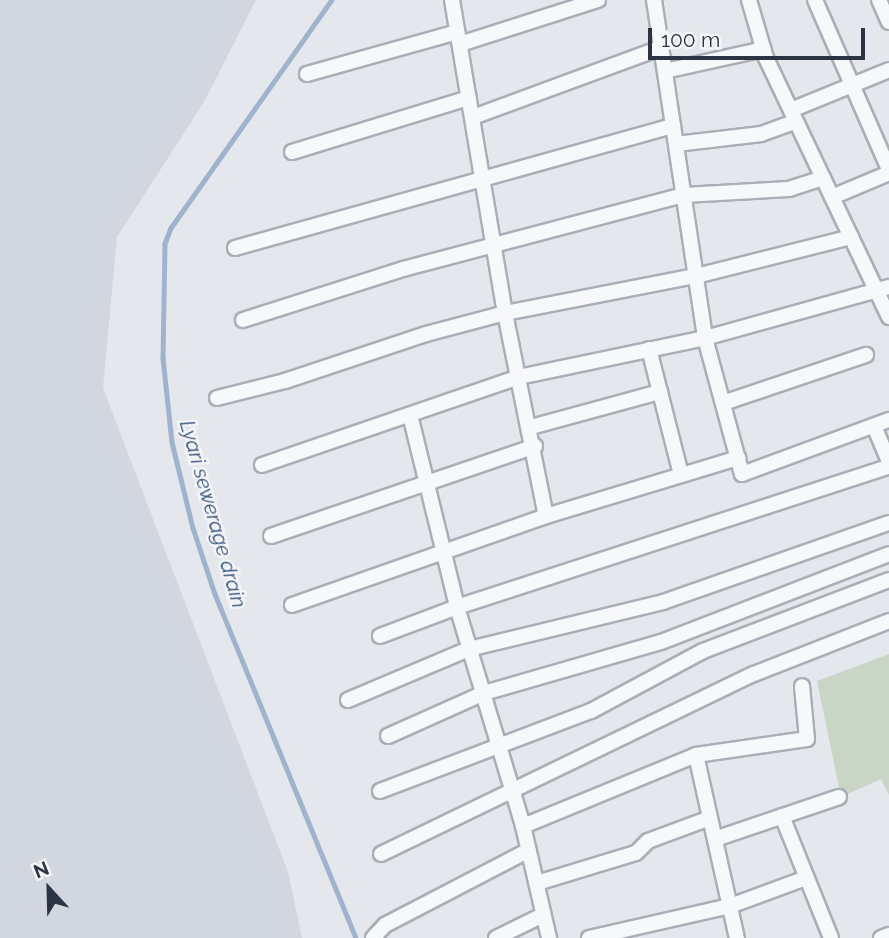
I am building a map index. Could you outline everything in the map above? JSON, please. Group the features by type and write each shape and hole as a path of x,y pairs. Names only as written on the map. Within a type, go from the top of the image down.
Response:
{"street":[{"path":"452,0 505,313 535,446 546,516"},
{"path":"307,74 458,38 598,0"},
{"path":"654,0 705,338 742,474 889,421"},
{"path":"749,0 764,49 851,237 883,289 889,317"},
{"path":"815,0 889,171 832,197"},
{"path":"879,0 889,22"},
{"path":"473,117 661,48"},
{"path":"665,71 764,49"},
{"path":"676,144 761,134 852,85 889,70"},
{"path":"292,152 469,97"},
{"path":"235,248 673,126"},
{"path":"243,320 494,244 684,195 789,189 823,178"},
{"path":"218,398 285,381 426,334 505,313 696,276 851,237"},
{"path":"262,465 519,377 705,338 883,289"},
{"path":"649,349 681,475"},
{"path":"723,404 866,355"},
{"path":"531,427 660,392"},
{"path":"410,415 457,607 523,826 549,938"},
{"path":"380,636 457,607 889,464 874,426"},
{"path":"271,536 535,446"},
{"path":"292,605 546,516 738,458"},
{"path":"348,700 469,649 663,602 889,523"},
{"path":"388,736 484,694 662,642 889,554"},
{"path":"380,792 591,712 703,651 889,580"},
{"path":"381,854 433,832 511,790 754,674 889,621"},
{"path":"523,826 696,755 807,738 802,686"},
{"path":"696,755 737,938"},
{"path":"715,839 839,797"},
{"path":"782,816 831,938"},
{"path":"537,883 636,853 648,841 710,818"},
{"path":"373,938 385,925 529,850"},
{"path":"589,938 730,906 806,877"},
{"path":"496,938 543,915"},
{"path":"881,938 889,935"}],"shaded area":[{"path":"0,0 256,0 204,102 117,237 103,388 288,872 302,938 0,938"}],"green space":[{"path":"889,654 889,795 881,779 841,797 817,681"}],"waterway":[{"name":"Lyari sewerage drain","path":"332,0 171,228 165,244 163,358 172,442 193,528 215,594 356,938"}]}
